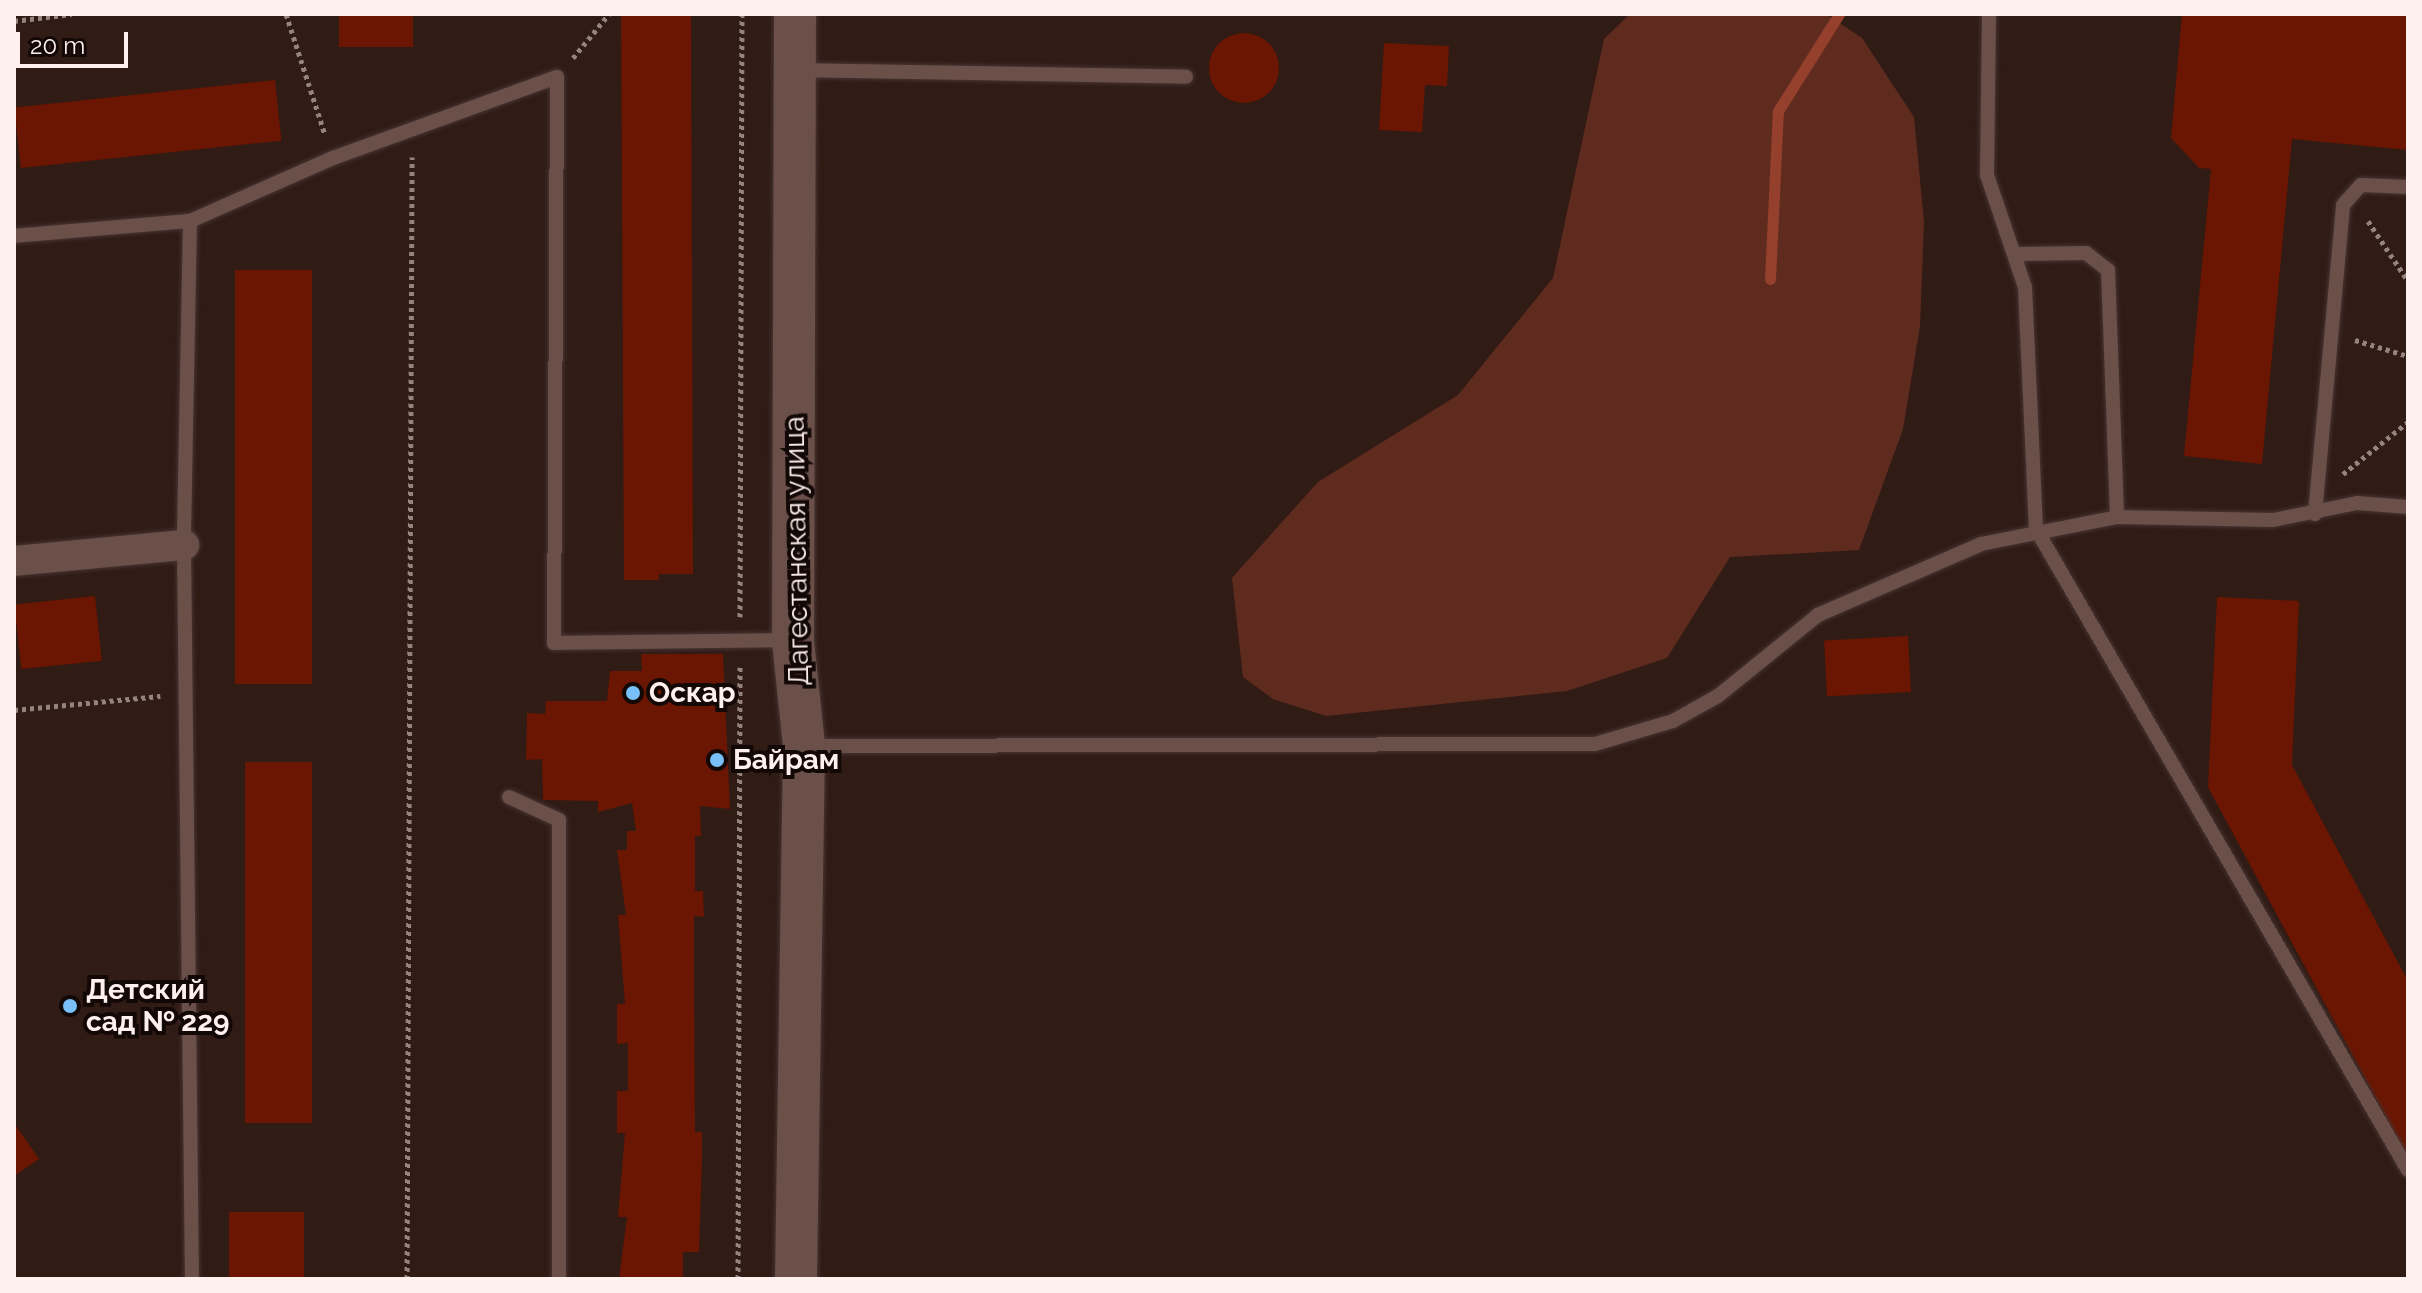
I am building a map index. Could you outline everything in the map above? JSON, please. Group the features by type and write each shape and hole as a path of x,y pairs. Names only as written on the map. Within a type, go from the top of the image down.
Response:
{"street":[{"name":"Дагестанская улица","path":"795,14 793,641 804,746 796,1279"},
{"path":"14,561 184,545"}],"lane":[{"path":"1989,14 1987,175 2017,254 2026,297 2036,529 2408,1170"},
{"path":"795,70 1186,77"},
{"path":"14,236 190,221 333,158 557,77 554,643 793,641"},
{"path":"2315,514 2331,333 2350,194 2370,183 2408,187"},
{"path":"190,221 184,545 192,1279"},
{"path":"2017,254 2086,253 2108,270 2117,517"},
{"path":"804,746 1595,744 1673,721 1718,696 1855,594 2036,529 2117,517 2273,520 2315,514 2357,503 2408,507"},
{"path":"509,797 559,820 559,1279"}],"path":[{"path":"14,21 72,14"},
{"path":"286,14 333,158"},
{"path":"557,77 609,14"},
{"path":"407,1279 410,128"},
{"path":"2350,194 2408,281"},
{"path":"2331,333 2408,356"},
{"path":"2317,495 2408,422"},
{"path":"14,710 185,693"}],"shaded area":[{"path":"1630,14 1826,14 1862,38 1914,117 1924,222 1920,326 1903,429 1859,550 1730,557 1667,658 1567,691 1326,716 1273,699 1243,677 1232,578 1318,482 1458,395 1553,278 1604,39"}],"building":[{"path":"339,14 413,14 413,47 339,47"},
{"path":"621,14 691,14 693,574 659,574 659,580 624,580"},
{"path":"2182,14 2408,16 2408,150 2292,139 2262,464 2184,456 2211,169 2199,168 2171,138"},
{"path":"1244,33 1269,43 1279,68 1269,93 1244,103 1219,93 1209,68 1219,43"},
{"path":"1384,43 1449,46 1447,86 1425,85 1422,132 1379,130"},
{"path":"275,80 281,141 21,168 14,107"},
{"path":"235,270 312,270 312,684 235,684"},
{"path":"95,596 102,661 21,669 14,604"},
{"path":"2217,597 2299,601 2292,765 2408,981 2408,1158 2208,787"},
{"path":"1908,636 1911,692 1827,696 1824,640"},
{"path":"641,654 723,654 730,809 700,806 701,836 695,836 695,891 703,891 704,917 694,916 695,1132 702,1132 702,1157 699,1252 683,1252 683,1279 619,1279 627,1217 618,1217 625,1133 617,1133 617,1091 628,1091 628,1043 617,1044 617,1004 625,1004 618,915 626,915 617,850 627,850 627,831 636,831 632,803 598,812 598,801 543,800 542,759 526,760 527,713 545,714 546,701 607,701 610,671 642,671"},
{"path":"245,762 312,762 312,1123 245,1123"},
{"path":"14,1123 39,1159 14,1176"},
{"path":"229,1212 304,1212 304,1279 229,1279"}],"waterway":[{"path":"1770,279 1778,111 1839,14"}],"place":[{"name":"Оскар","path":"633,693"},
{"name":"Байрам","path":"717,760"},
{"name":"Детский сад № 229","path":"70,1006"}]}
